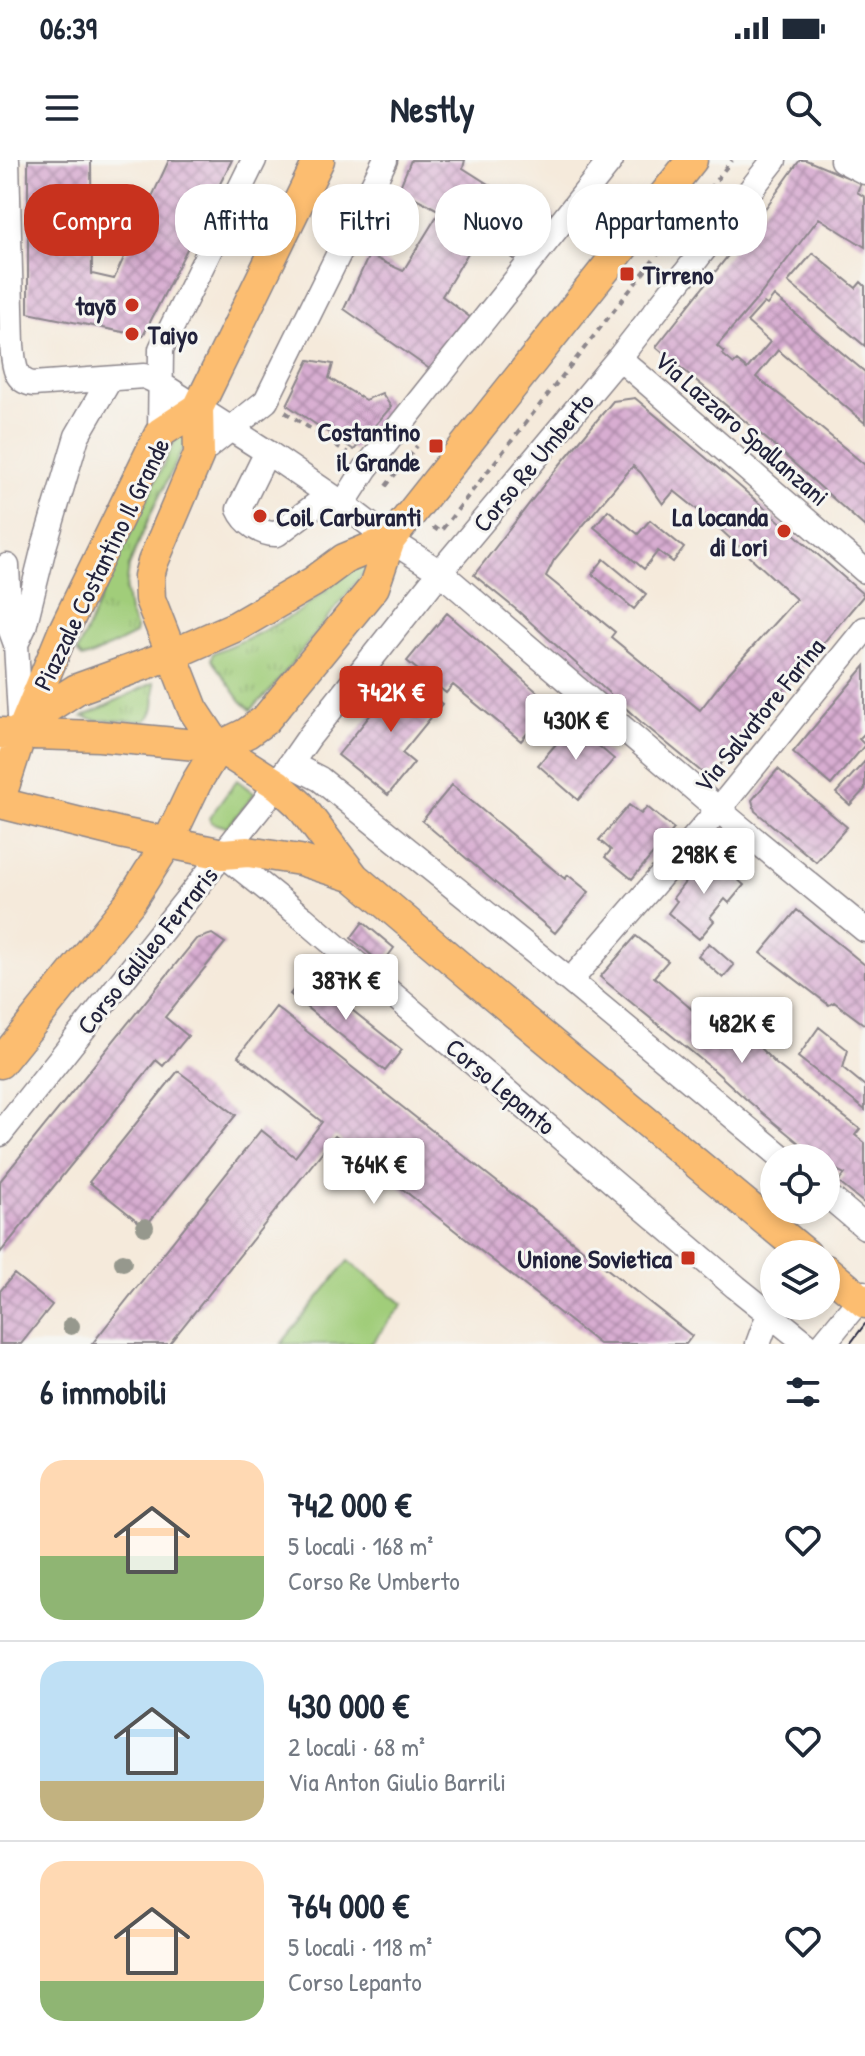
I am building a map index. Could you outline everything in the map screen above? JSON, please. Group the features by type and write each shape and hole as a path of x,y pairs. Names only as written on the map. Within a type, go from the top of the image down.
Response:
{"main road":[{"path":"198,408 319,160"},
{"path":"168,842 196,783 218,747 265,720 284,699 374,587 390,540 692,160"},
{"name":"Piazzale Costantino Il Grande","path":"198,408 160,433 7,739 0,801 121,833 223,854"},
{"name":"Piazzale Costantino Il Grande","path":"198,408 199,454 153,562 149,576 150,599 193,709 218,747"},
{"name":"Piazzale Costantino Il Grande","path":"7,739 77,689 171,655 237,626 313,582 344,559 390,540"},
{"name":"Piazzale Costantino Il Grande","path":"7,739 99,736 218,747 285,774"},
{"path":"285,774 300,805 354,877 789,1240"},
{"name":"Corso Galileo Ferraris","path":"0,1063 130,902 168,842"},
{"path":"223,854 248,852 300,860 354,877"},
{"path":"840,1280 864,1298"}],"street":[{"path":"7,160 12,345 15,370 25,383 144,376 267,452 440,572 865,930"},
{"path":"160,433 161,349 254,160"},
{"path":"199,454 266,401 385,160"},
{"path":"267,452 239,509 243,518 268,535 277,534 336,500 366,468 611,160"},
{"name":"Corso Re Umberto","path":"285,774 310,736 440,572 619,358 774,160"},
{"path":"842,160 865,172"},
{"name":"Via Lazzaro Spallanzani","path":"619,358 865,571"},
{"name":"Piazzale Costantino Il Grande","path":"7,739 16,644 24,627 77,436 110,379"},
{"name":"Piazzale Costantino Il Grande","path":"16,644 10,628 4,568 44,547"},
{"name":"Via Salvatore Farina","path":"570,981 719,809 865,629"},
{"path":"285,774 320,779 766,1144"},
{"name":"Corso Galileo Ferraris","path":"0,1134 285,774"},
{"name":"Corso Lepanto","path":"223,854 303,918 760,1306"},
{"path":"840,1206 865,1227"},
{"path":"823,1344 864,1298"},
{"path":"758,1344 767,1320"},
{"name":"Corso Lepanto","path":"777,1320 807,1344"}],"path":[{"path":"440,532 732,160"},
{"path":"281,410 346,451"}],"green space":[{"path":"181,428 191,433 129,566 126,591 135,634 82,658 77,652"},
{"path":"359,563 368,567 270,691 251,710 211,659 213,653 297,613"},
{"path":"154,682 154,709 145,721 83,717"},
{"path":"237,780 255,794 227,827 212,823 209,818"},
{"path":"348,1261 403,1304 371,1344 281,1344"}],"building":[{"path":"28,160 91,160 91,184 28,184"},
{"path":"169,160 232,160 220,184 175,184 175,256 183,256 143,336 28,313 28,256 92,256 92,274 114,279 125,256 159,256 158,184"},
{"path":"411,160 465,160 463,168 488,184 435,184 435,208 419,200 419,184 401,184"},
{"path":"800,160 861,183 857,192 865,197 865,247 819,218 717,346 734,364 737,361 747,369 770,342 747,322 774,296 865,372 865,423 778,350 756,377 865,465 865,527 770,442 656,347 728,256 767,256 767,206"},
{"path":"435,219 435,256 466,256 442,296 471,318 431,370 344,309 369,256 403,271 412,256 419,256 419,245"},
{"path":"813,253 856,288 861,282 865,286 865,346 788,282"},
{"path":"309,360 333,364 329,378 365,400 382,393 391,407 354,450 287,405"},
{"path":"635,398 864,595 709,778 474,575 613,401","holes":["633,466 663,504 674,491 796,599 700,710 611,637 615,632 546,576 554,560"]},
{"path":"608,510 638,534 650,520 684,548 673,562 658,551 644,569 594,527"},
{"path":"604,559 646,594 634,609 592,574"},
{"path":"447,613 551,704 521,741 453,685 446,693 407,661"},
{"path":"865,666 865,733 859,739 865,745 831,785 793,752"},
{"path":"404,673 442,704 402,753 414,763 388,795 338,755"},
{"path":"573,724 614,759 578,800 538,765"},
{"path":"865,761 865,789 850,805 836,793"},
{"path":"778,769 847,827 816,862 755,811 752,800"},
{"path":"452,785 565,879 568,875 589,892 555,933 422,821"},
{"path":"629,805 641,814 647,807 674,829 632,879 605,857 611,850 599,840"},
{"path":"711,856 744,885 729,903 725,899 710,917 714,921 699,939 668,913 677,901 673,898 696,868 699,870"},
{"path":"797,910 865,965 865,1025 834,1002 829,1005 761,953"},
{"path":"363,922 394,948 382,964 351,938"},
{"path":"212,934 225,943 165,1017 188,1036 163,1066 156,1060 0,1253 0,1181 196,939"},
{"path":"636,936 668,961 654,977 695,1012 705,1000 776,1064 860,1129 855,1135 865,1143 865,1204 840,1184 845,1174 840,1172 840,1144 800,1144 600,977"},
{"path":"709,943 734,965 723,978 698,956"},
{"path":"307,974 402,1050 385,1071 290,994"},
{"path":"276,1007 692,1336 686,1344 599,1344 335,1136 169,1344 92,1344 261,1130 295,1157 322,1122 238,1056"},
{"path":"819,1027 848,1050 843,1068 865,1086 865,1110 798,1057"},
{"path":"178,1071 236,1115 145,1227 89,1182"},
{"path":"14,1274 52,1305 21,1344 0,1344 0,1291"}],"tram line":[{"path":"850,1344 865,1324"}],"place":[{"name":"Tirreno","path":"627,274"},
{"name":"tayō","path":"132,305"},
{"name":"Taiyo","path":"132,334"},
{"name":"Costantino il Grande","path":"436,446"},
{"name":"Coil Carburanti","path":"260,516"},
{"name":"La locanda di Lori","path":"784,531"},
{"name":"Unione Sovietica","path":"688,1258"}]}
